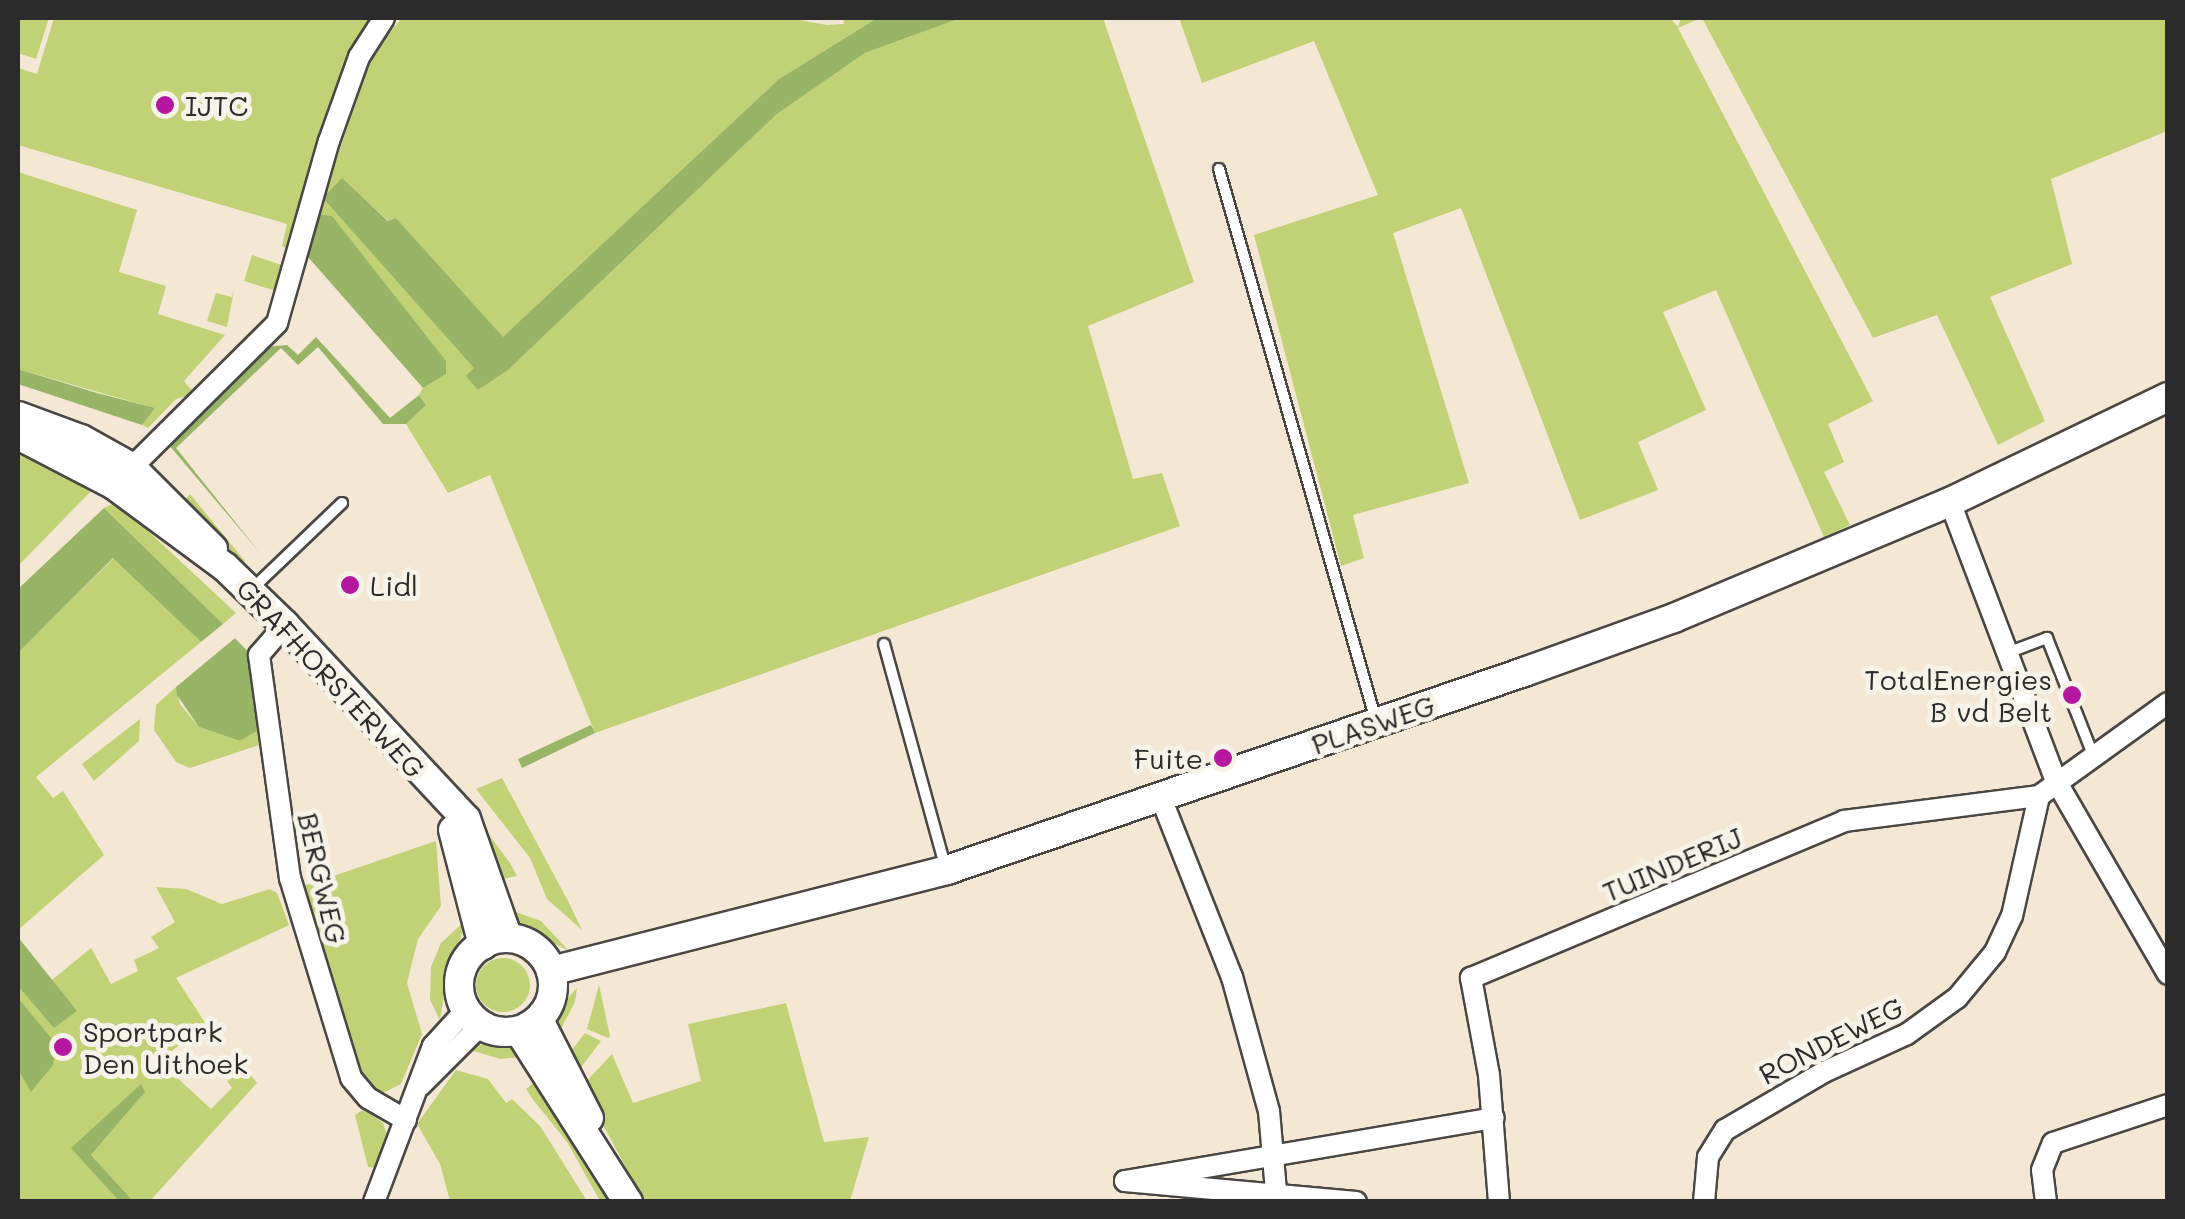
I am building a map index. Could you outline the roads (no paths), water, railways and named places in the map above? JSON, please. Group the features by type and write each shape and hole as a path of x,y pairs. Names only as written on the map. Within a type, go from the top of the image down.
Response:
{"street":[{"path":"123,476 276,323 329,141 359,58 384,18"},
{"name":"PLASWEG","path":"551,971 946,870 1674,618 1950,502 2168,397"},
{"name":"GRAFHORSTERWEG","path":"18,416 82,439 250,591 436,790 495,942"},
{"name":"GRAFHORSTERWEG","path":"18,434 123,476"},
{"path":"1950,502 2056,781 2158,929 2168,974"},
{"name":"BERGWEG","path":"284,625 259,654 290,878 350,1078 368,1098 406,1120"},
{"path":"2038,796 2168,702"},
{"name":"TUINDERIJ","path":"1500,1202 1494,1118 1471,978 1844,821 2038,796"},
{"name":"RONDEWEG","path":"1704,1202 1712,1149 1748,1114 1908,1034 1957,998 1994,952 2012,916 2038,796"},
{"path":"1161,798 1232,978 1269,1111 1277,1198"},
{"path":"474,1018 460,979 495,942 530,945 551,971 550,1002 529,1025"},
{"path":"374,1202 440,1034 474,1018 529,1025"},
{"path":"529,1025 628,1202"},
{"path":"2046,1202 2042,1170 2054,1143 2168,1105"},
{"path":"1356,1202 1277,1198 1125,1181 1494,1118"}],"lane":[{"path":"1220,169 1376,722"},
{"path":"250,591 342,504"},
{"path":"2007,653 2047,638 2092,755"},
{"path":"884,644 946,870"}],"place":[{"name":"IJTC","path":"165,105"},
{"name":"Lidl","path":"350,585"},
{"name":"TotalEnergies B vd Belt","path":"2072,695"},
{"name":"Fuite","path":"1223,758"},
{"name":"Sportpark Den Uithoek","path":"63,1047"}]}
